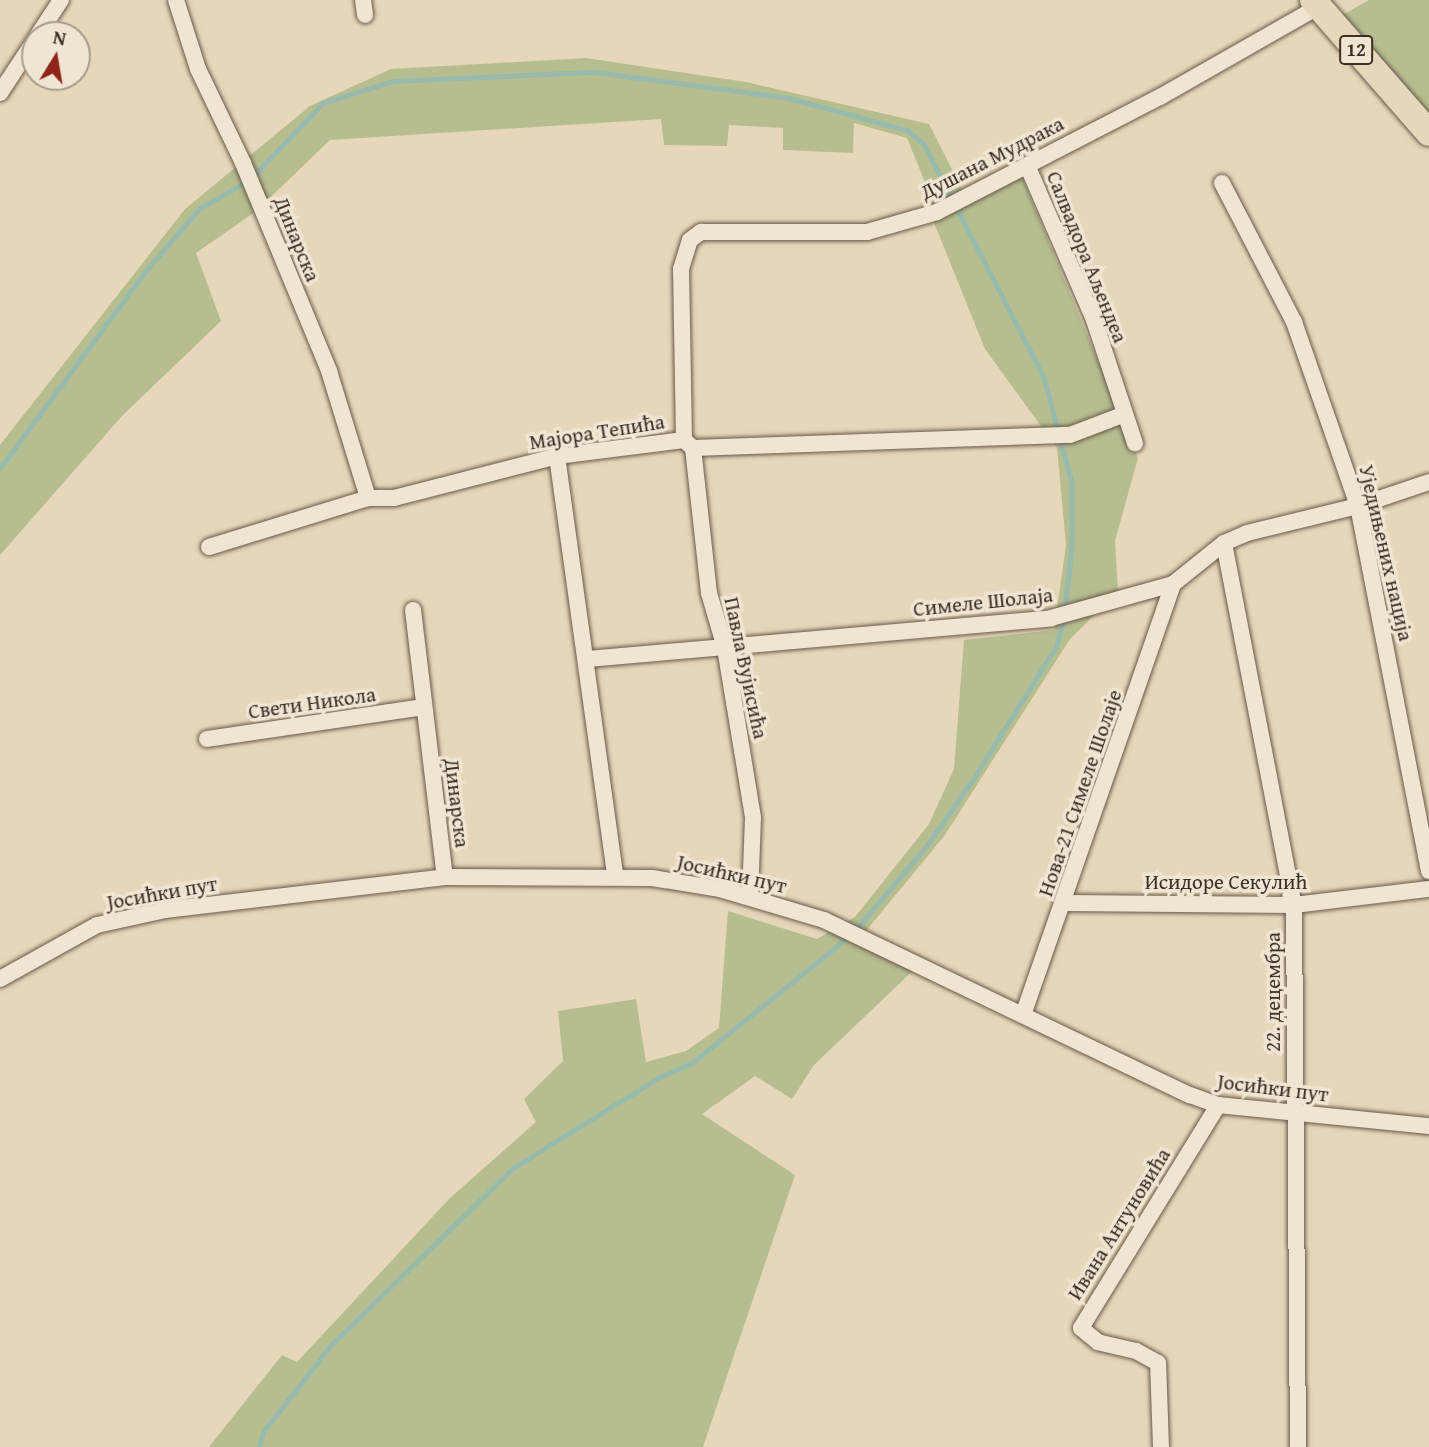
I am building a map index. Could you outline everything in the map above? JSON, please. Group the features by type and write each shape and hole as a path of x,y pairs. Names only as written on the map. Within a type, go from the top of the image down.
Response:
{"main road":[{"name":"12","path":"1315,3 1429,133"}],"street":[{"path":"47,21 61,0"},
{"name":"Динарска","path":"176,0 198,69 243,163 329,371 368,498"},
{"name":"Душана Мудрака","path":"688,444 681,269 690,240 709,230 867,232 937,212 975,195 1027,165 1160,97 1315,3"},
{"path":"0,93 21,61"},
{"name":"Салвадора Аљендеа","path":"1027,165 1094,320 1122,415 1135,443"},
{"name":"Уједињених нација","path":"1222,183 1294,322 1359,506 1429,871"},
{"name":"Мајора Тепића","path":"209,547 368,498 394,498 557,456 688,444 1070,435 1122,415"},
{"name":"Павла Вујисића","path":"688,444 709,593 725,648 753,818 750,896"},
{"path":"557,456 615,875"},
{"name":"Симеле Шолаја","path":"587,659 1051,618 1173,584 1224,543 1359,506 1429,482"},
{"name":"22. децембра","path":"1224,543 1294,905 1292,1113 1298,1179 1298,1447"},
{"name":"Нова-21 Симеле Шолаје","path":"1023,1015 1065,903 1173,584"},
{"name":"Динарска","path":"413,610 445,877"},
{"name":"Свети Никола","path":"207,739 423,707"},
{"name":"Јосићки пут","path":"0,979 86,931 111,922 165,910 445,877 615,875 692,883 750,896 824,920 1218,1105 1429,1126"},
{"name":"Исидоре Секулић","path":"1065,903 1294,905 1429,889"},
{"name":"Ивана Антуновића","path":"1161,1447 1158,1363 1136,1351 1098,1342 1081,1328 1218,1105"}],"green space":[{"path":"1369,0 1429,0 1429,131 1328,23"},
{"path":"586,58 746,82 929,124 966,197 1019,170 1138,458 1115,541 1118,592 1070,639 945,835 861,937 919,965 814,1065 792,1099 755,1076 702,1114 795,1175 703,1447 209,1447 282,1355 297,1362 450,1198 536,1122 524,1099 563,1061 558,1011 636,999 646,1062 686,1051 719,1028 728,911 817,939 855,917 929,824 954,769 964,640 1054,630 1066,545 1057,448 985,349 931,215 937,212 907,138 854,123 853,153 783,150 783,128 729,125 727,146 664,145 661,119 330,140 255,212 196,253 221,321 122,416 0,555 0,445 185,209 310,106 391,69"}],"waterway":[{"path":"252,177 323,103 393,81 595,72 789,98 907,130 924,144 1044,377 1072,483 1072,547 1065,609"},
{"path":"0,468 149,267 200,208 246,182"},
{"path":"854,932 928,844 975,776 1056,647 1064,618"},
{"path":"259,1447 264,1431 331,1345 513,1168 658,1078 692,1063 848,937"}]}
